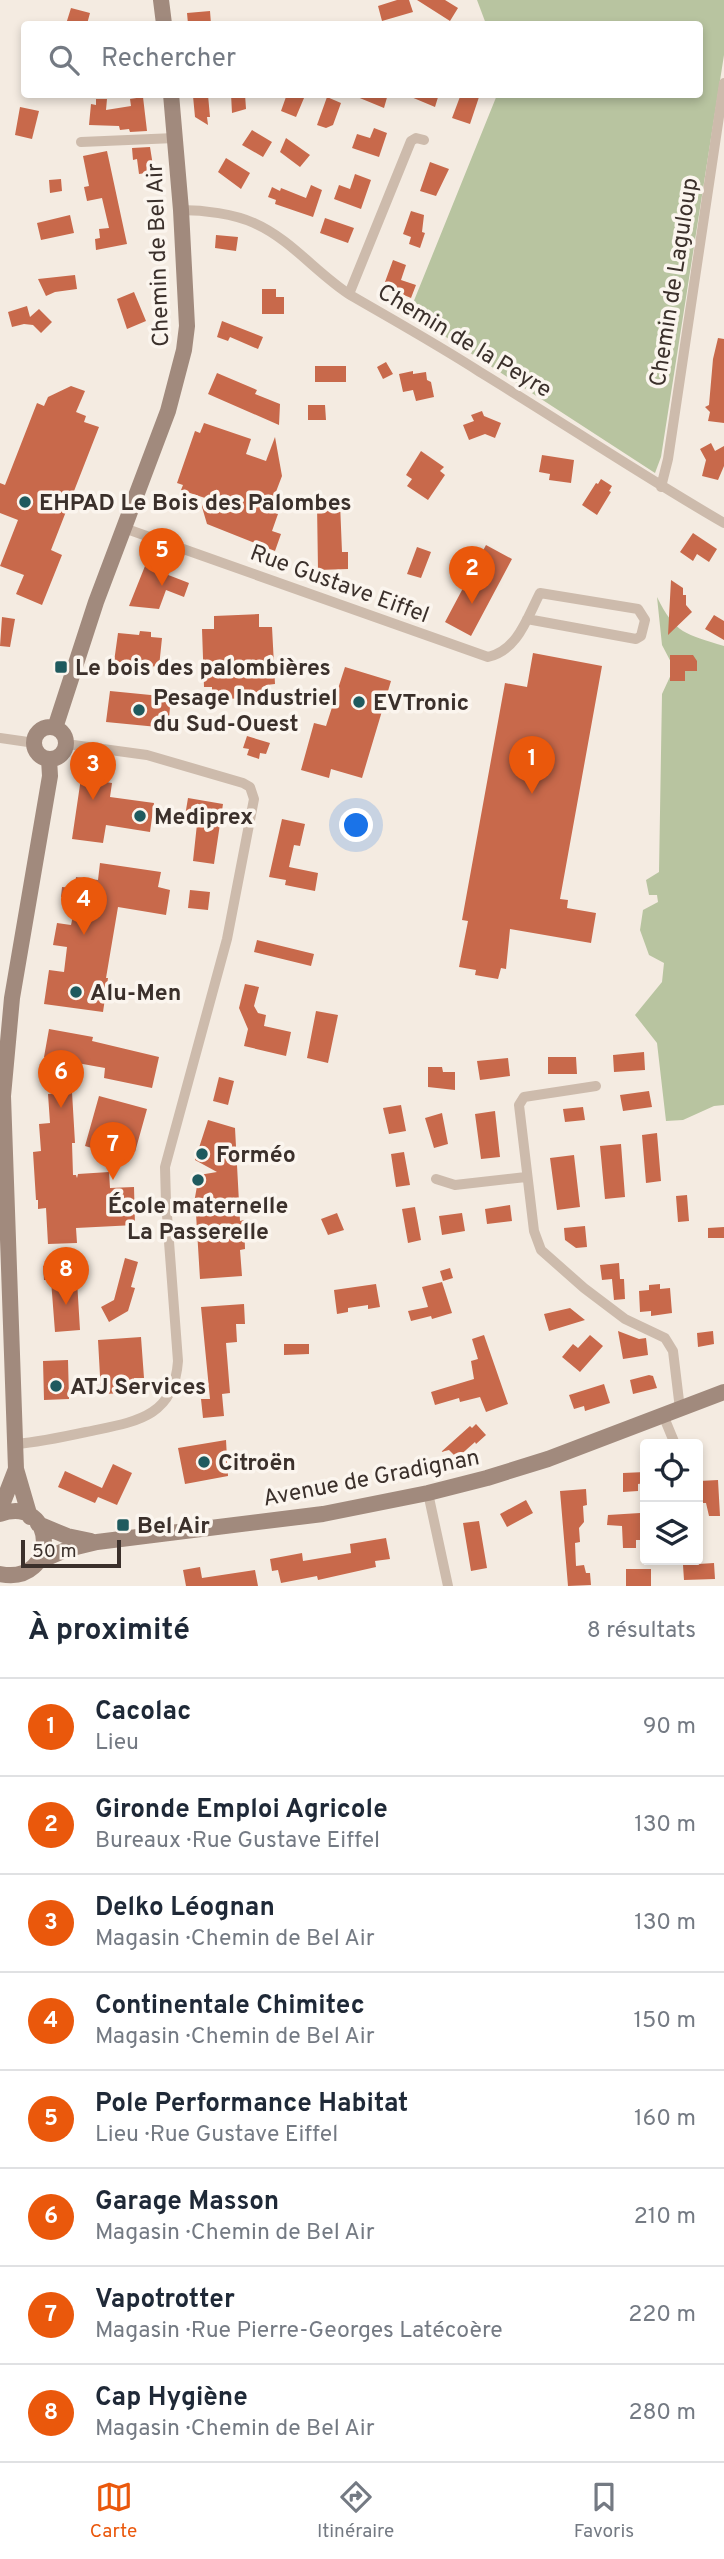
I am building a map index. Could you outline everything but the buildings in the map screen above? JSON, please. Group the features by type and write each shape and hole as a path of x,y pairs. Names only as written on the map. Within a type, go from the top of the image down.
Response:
{"street":[{"path":"161,0 164,21"},
{"name":"Chemin de Laguloup","path":"661,487 670,446 724,83"},
{"name":"Chemin de Bel Air","path":"55,728 96,602 168,411 184,350 187,326 171,98"},
{"path":"81,142 175,138"},
{"path":"349,294 411,141 416,138 424,139"},
{"name":"Chemin de la Peyre","path":"181,210 216,213 252,221 275,235 349,294 479,371 661,487 724,523"},
{"name":"Rue Gustave Eiffel","path":"124,528 488,657 502,654 518,636 540,593 638,609 645,620 641,636 636,639 527,620"},
{"path":"55,728 63,734 66,744 59,757 49,759 41,756 34,743 41,730 55,728"},
{"path":"0,738 34,743"},
{"path":"16,1444 34,1443 132,1422 160,1407 174,1385 178,1361 165,1167 227,939 254,799 250,787 147,755 66,744"},
{"path":"31,1586 45,1542 34,1520 16,1469 3,1096 11,1003 50,776 49,759"},
{"path":"596,1086 524,1097 519,1105 534,1231 541,1250 584,1288 625,1319 665,1338 673,1351 680,1409"},
{"path":"436,1179 455,1185 526,1177"},
{"name":"Avenue de Gradignan","path":"6,1579 21,1576 68,1549 97,1542 323,1514 487,1478 548,1459 724,1392"},
{"path":"663,1415 673,1439"},
{"path":"0,1512 16,1469"},
{"path":"428,1493 448,1586"},
{"name":"Avenue de Gradignan","path":"0,1512 14,1512 59,1533 97,1542"}],"green space":[{"path":"477,0 724,0 724,55 661,457 655,473 409,313 496,98 703,98 703,21 485,21"},
{"path":"657,597 676,626 691,635 724,646 724,1105 714,1106 683,1120 666,1121 657,1043 635,1015 662,982 664,963 649,955 640,930 643,910 658,902 657,895 649,895 646,880 659,872 662,694 674,668 662,645"}],"place":[{"name":"EHPAD Le Bois des Palombes","path":"25,502"},
{"name":"Pole Performance Habitat","path":"162,586"},
{"name":"Gironde Emploi Agricole","path":"472,604"},
{"name":"Le bois des palombières","path":"61,667"},
{"name":"EVTronic","path":"359,702"},
{"name":"Pesage Industriel du Sud-Ouest","path":"139,710"},
{"name":"Cacolac","path":"532,794"},
{"name":"Delko Léognan","path":"93,800"},
{"name":"Mediprex","path":"140,816"},
{"name":"Continentale Chimitec","path":"84,935"},
{"name":"Alu-Men","path":"76,992"},
{"name":"Garage Masson","path":"61,1108"},
{"name":"Forméo","path":"202,1154"},
{"name":"Vapotrotter","path":"113,1180"},
{"name":"École maternelle La Passerelle","path":"198,1180"},
{"name":"Cap Hygiène","path":"66,1305"},
{"name":"ATJ Services","path":"56,1386"},
{"name":"Citroën","path":"204,1462"},
{"name":"Bel Air","path":"123,1525"}]}
